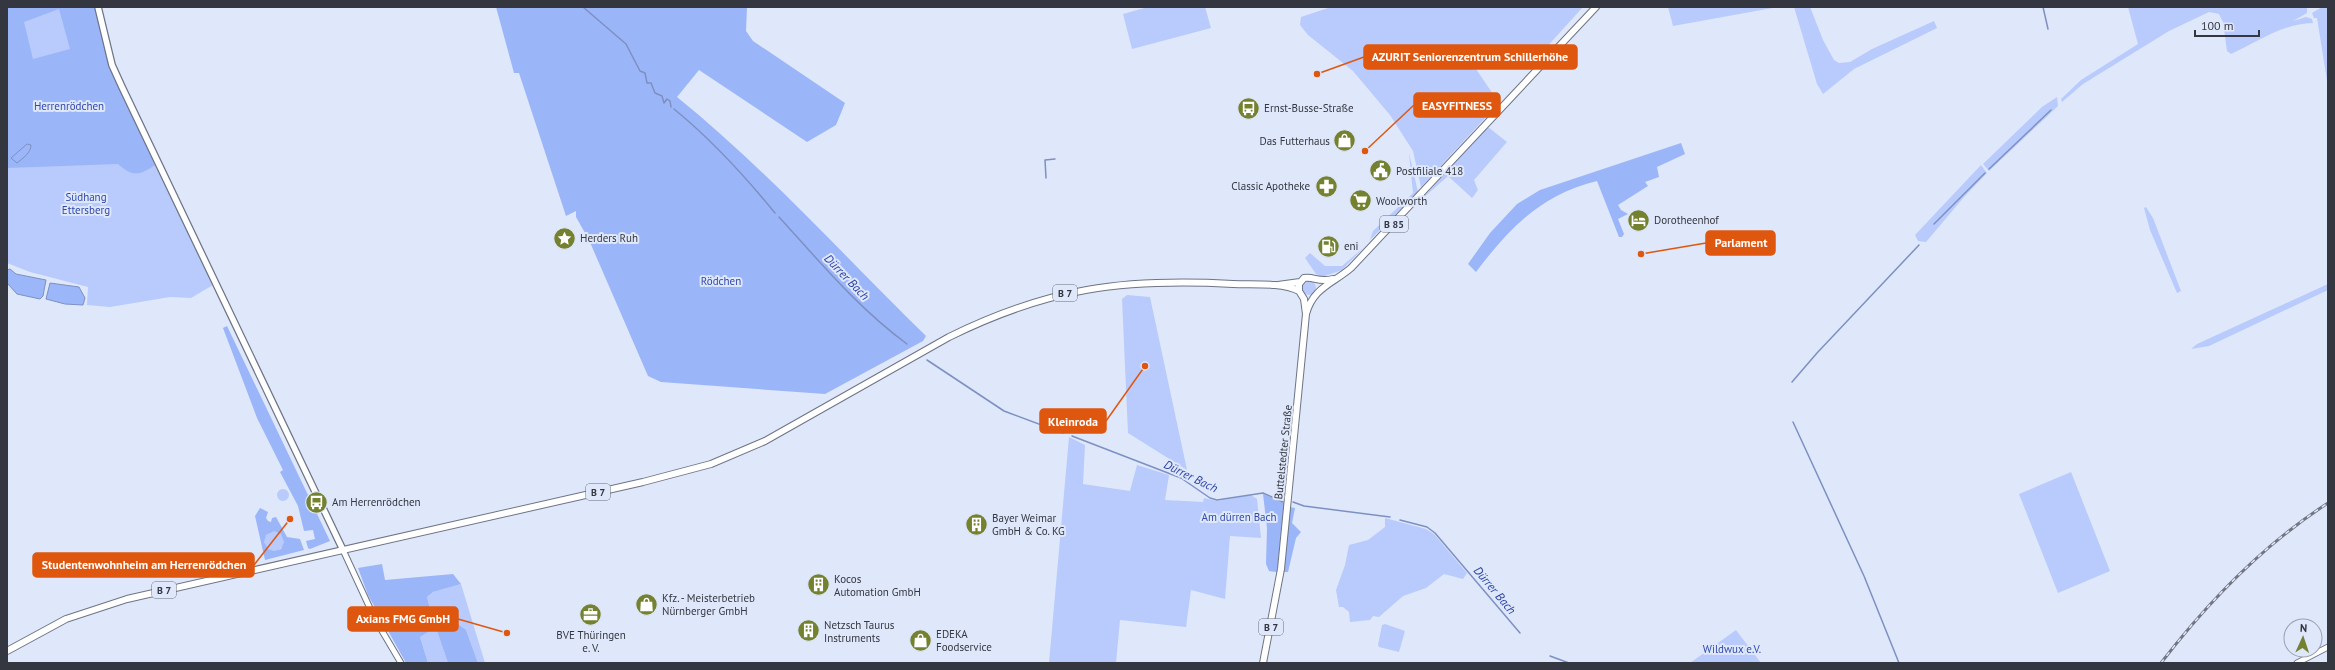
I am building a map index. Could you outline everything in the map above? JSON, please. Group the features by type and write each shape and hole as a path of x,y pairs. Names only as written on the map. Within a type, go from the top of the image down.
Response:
{"main road":[{"path":"98,7 112,65 343,550"},
{"name":"B 85","path":"1318,292 1338,278 1370,248 1596,7"},
{"path":"1317,281 1318,292 1312,298 1301,294 1300,282 1310,277 1317,281 1338,278"},
{"name":"B 7","path":"7,651 51,626 105,605 657,479 716,462 777,435 955,334 1005,312 1046,298 1105,286 1146,282 1273,286 1300,282"},
{"name":"B 7","path":"1273,286 1301,294 1306,314"},
{"name":"B 7","path":"1306,314 1312,298"},
{"name":"Buttelstedter Straße","path":"1263,663 1281,569 1306,314"}],"street":[{"path":"343,550 375,619 401,663"},
{"path":"2297,663 2328,647"}],"green space":[{"name":"Südhang Ettersberg","path":"7,7 96,7 111,69 213,285 191,298 170,297 110,307 87,305 88,287 30,272 7,263"},
{"name":"Herrenrödchen","path":"7,7 96,7 111,69 155,165 136,174 128,171 118,164 7,168","holes":["59,9 70,49 33,59 24,22"]},
{"name":"Rödchen","path":"496,7 747,7 746,31 753,41 845,103 836,125 807,142 699,70 677,97 742,153 773,183 926,336 923,341 825,394 661,382 648,376 589,240 576,217 576,211 566,216 519,73 514,73"},
{"path":"1148,7 1205,7 1211,28 1132,49 1123,14"},
{"path":"1331,7 1583,7 1534,61 1502,61 1474,66 1499,103 1421,187 1413,151 1390,115 1353,71 1308,35 1300,25 1301,17"},
{"path":"1668,7 1778,7 1673,26"},
{"path":"1794,7 1810,7 1823,40 1834,60 1839,63 1850,62 1872,49 1934,21 1937,28 1854,69 1823,94 1817,84"},
{"path":"2128,7 2307,7 2307,13 2293,21 2306,17 2312,19 2313,23 2301,24 2280,30 2231,54 2227,51 2223,22 2219,14 2209,12 2169,31 2083,84 2062,102 2061,99 2081,80 2138,44"},
{"path":"2322,7 2328,7 2328,87 2317,18 2314,18 2312,13"},
{"path":"2057,97 2058,106 1989,171 1983,164 2042,107"},
{"path":"1488,127 1507,142 1474,180 1478,190 1472,198 1448,176 1422,199"},
{"path":"1681,143 1685,154 1657,167 1659,177 1645,182 1648,186 1618,205 1621,210 1628,214 1618,219 1624,234 1622,237 1619,237 1597,181 1577,187 1559,195 1528,215 1501,241 1476,272 1468,264 1490,233 1517,204 1540,190"},
{"path":"1409,153 1418,192 1370,240 1373,231 1413,193"},
{"path":"1981,165 1987,173 1964,197 1926,242 1918,241 1915,235"},
{"path":"2146,207 2153,218 2181,291 2177,293 2150,230 2144,208"},
{"path":"1363,248 1342,270 1322,277 1316,274 1305,258 1310,253 1325,266 1342,266"},
{"path":"1306,281 1312,281 1316,285 1316,291 1312,295 1306,295 1302,291 1302,285"},
{"path":"2328,284 2328,290 2209,346 2191,349 2197,344"},
{"path":"1127,295 1150,297 1187,470 1128,433 1122,299"},
{"path":"227,326 330,541 310,549 308,548 306,541 315,539 313,530 304,531 298,506 280,472 283,470 257,418 223,328"},
{"name":"Am dürren Bach","path":"1069,437 1085,445 1083,484 1130,491 1137,465 1169,475 1165,500 1203,502 1204,498 1217,501 1251,495 1257,499 1261,538 1230,536 1225,599 1191,590 1186,627 1120,620 1116,663 1049,663"},
{"path":"2071,472 2110,571 2058,593 2019,494"},
{"path":"285,489 288,490 288,500 281,501 278,500 277,493 278,490"},
{"path":"1263,494 1284,503 1277,572 1269,571 1266,564 1267,528"},
{"path":"1290,507 1295,508 1292,523 1301,532 1296,538 1288,572 1283,572"},
{"path":"260,508 268,512 266,518 268,521 271,522 272,518 276,517 287,537 300,539 304,550 265,560 255,516","holes":["274,531 281,534 284,542 281,549 274,551 268,549 264,542 266,535"]},
{"path":"1385,518 1426,529 1434,534 1467,573 1463,579 1444,574 1426,588 1403,596 1379,617 1373,616 1370,620 1350,622 1349,612 1343,607 1339,607 1336,590 1345,565 1349,545 1368,540 1385,527"},
{"path":"274,531 281,534 284,541 281,548 274,551 267,548 264,541 267,534"},
{"path":"382,564 385,580 453,574 461,584 433,592 427,597 435,628 420,637 428,663 406,663 368,595 358,568"},
{"path":"461,584 485,663 478,663 466,630 437,631 448,663 428,663 420,637 435,628 427,597 433,592"},
{"path":"1385,624 1405,631 1399,652 1379,647 1378,645 1382,625"},
{"path":"459,625 466,630 478,663 448,663 437,631"},
{"name":"Wildwux e.V.","path":"1736,630 1761,663 1690,663"}],"shaded area":[{"path":"27,144 31,145 30,150 17,163 11,158"},
{"path":"10,269 16,274 46,280 43,296 40,299 17,294 7,283 7,270"},
{"path":"50,283 79,287 85,298 83,305 65,304 46,299"}],"waterway":[{"name":"Dürrer Bach","path":"583,7 626,44 640,71 645,73 647,83 651,83 655,93 662,96 664,103 667,99 670,101 671,107"},
{"path":"2043,7 2048,29"},
{"name":"Dürrer Bach","path":"674,109 727,158 775,213"},
{"path":"1989,169 2051,110"},
{"path":"1046,178 1045,160 1055,159"},
{"path":"1934,224 1985,173"},
{"name":"Dürrer Bach","path":"779,217 856,300 907,344"},
{"path":"1792,382 1817,353 1919,245"},
{"name":"Dürrer Bach","path":"927,360 1004,411 1063,433"},
{"path":"1793,422 1864,576 1899,663"},
{"name":"Dürrer Bach","path":"1072,436 1181,478 1210,498 1217,500 1263,493 1283,502"},
{"path":"1282,491 1284,477"},
{"name":"Dürrer Bach","path":"1293,502 1304,506 1390,517"},
{"name":"Dürrer Bach","path":"1400,520 1427,527 1435,533 1520,633"},
{"name":"Dürrer Bach","path":"1550,656 1569,663"}],"railway":[{"path":"2161,663 2198,618 2238,576 2281,537 2328,503"}],"place":[{"name":"AZURIT Seniorenzentrum Schillerhöhe","path":"1317,74"},
{"name":"Ernst-Busse-Straße","path":"1249,108"},
{"name":"Das Futterhaus","path":"1345,141"},
{"name":"EASYFITNESS","path":"1365,151"},
{"name":"Postfiliale 418","path":"1380,171"},
{"name":"Classic Apotheke","path":"1326,186"},
{"name":"Woolworth","path":"1361,201"},
{"name":"Dorotheenhof","path":"1638,220"},
{"name":"Herders Ruh","path":"565,238"},
{"name":"eni","path":"1328,246"},
{"name":"Parlament","path":"1641,254"},
{"name":"Kleinroda","path":"1145,366"},
{"name":"Am Herrenrödchen","path":"316,502"},
{"name":"Studentenwohnheim am Herrenrödchen","path":"290,519"},
{"name":"Bayer Weimar GmbH & Co. KG","path":"977,524"},
{"name":"Kocos Automation GmbH","path":"819,585"},
{"name":"Kfz. - Meisterbetrieb Nürnberger GmbH","path":"646,604"},
{"name":"BVE Thüringen e. V.","path":"591,615"},
{"name":"Netzsch Taurus Instruments","path":"808,631"},
{"name":"Axians FMG GmbH","path":"507,633"},
{"name":"EDEKA Foodservice","path":"920,640"}]}
